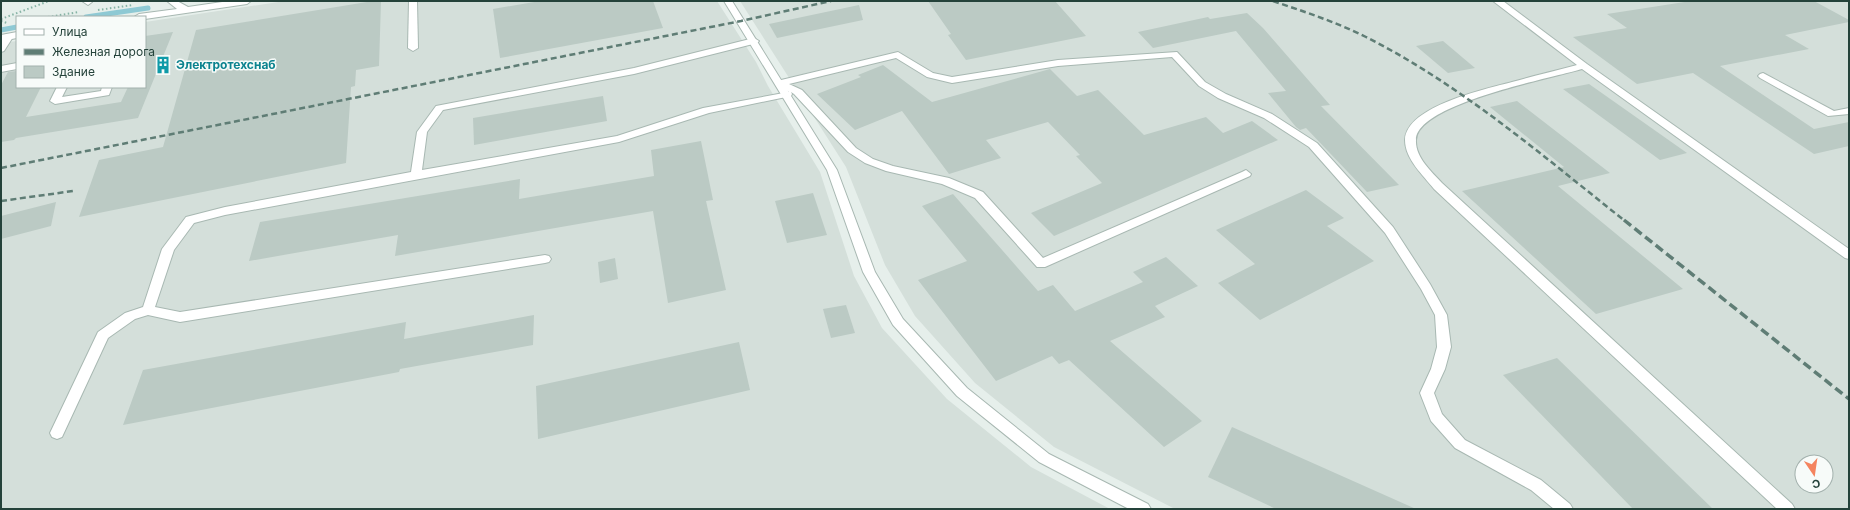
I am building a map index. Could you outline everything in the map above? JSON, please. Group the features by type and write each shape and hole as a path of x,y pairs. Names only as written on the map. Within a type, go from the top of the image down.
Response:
{"street":[{"path":"171,1 186,10"},
{"path":"146,16 247,1"},
{"path":"413,1 413,48"},
{"path":"728,1 787,94 832,170 869,272 898,322 962,392 1044,458 1143,509"},
{"path":"1498,1 1584,66 1849,255"},
{"path":"1,49 9,37"},
{"path":"416,175 422,132 440,108 634,71 754,41"},
{"path":"780,83 898,55 924,74 935,78 952,80 1058,63 1174,54 1202,84 1222,96 1268,116 1292,130 1313,146 1388,230 1426,287 1441,316 1444,347 1438,369 1427,393 1436,417 1460,444 1536,485 1565,509"},
{"path":"1,68 16,66"},
{"path":"1584,66 1464,98 1428,114 1414,129 1410,139 1411,149 1438,186 1787,509"},
{"path":"1764,76 1832,114 1849,111"},
{"path":"780,83 798,92 852,150 869,161 890,169 944,181 978,195 1041,264 1246,174"},
{"path":"62,88 55,101 105,93 107,88"},
{"path":"148,310 168,249 190,220 225,211 619,139 707,110 787,94"},
{"path":"57,433 103,335 130,316 148,310 180,317 545,259"}],"path":[{"path":"1,19 49,1"},
{"path":"94,10 140,4"},
{"path":"56,16 86,12"}],"shaded area":[{"path":"285,1 717,1 756,62 768,86 820,172 854,276 882,328 947,399 1031,467 1110,509 1,509 1,43 16,41 16,88 146,88 146,22"},
{"path":"740,1 1849,1 1849,509 1175,509 1054,447 975,383 915,316 885,265 846,167"}],"building":[{"path":"373,1 381,1 379,66 356,70 355,86 351,87 346,163 79,217 99,160 163,147 196,30"},
{"path":"540,1 653,1 663,28 500,58 493,9"},
{"path":"928,1 1055,1 1086,36 966,60 948,35 951,34"},
{"path":"1691,1 1814,1 1849,20 1849,22 1785,35 1809,49 1720,66 1814,129 1849,122 1849,146 1814,154 1693,73 1637,84 1573,37 1627,28 1607,14"},
{"path":"859,5 863,20 777,38 769,24"},
{"path":"1247,13 1263,28 1330,105 1321,106 1399,185 1367,192 1306,128 1300,130 1296,127 1268,93 1286,91 1236,31 1153,48 1138,32 1208,17 1210,19"},
{"path":"173,32 138,118 16,138 14,140 1,142 1,85 8,72 16,71 16,88 40,88 26,117 121,102 128,88 146,88 146,36"},
{"path":"1443,41 1475,68 1448,73 1416,46"},
{"path":"883,65 932,102 1050,69 1077,96 1098,90 1144,135 1206,117 1223,133 1252,121 1278,140 1054,236 1031,213 1102,183 1076,156 1080,155 1048,122 986,140 1001,158 949,174 902,111 855,130 817,94 861,77 858,75"},
{"path":"1589,84 1687,153 1660,160 1563,89"},
{"path":"603,96 607,121 474,145 473,118"},
{"path":"1517,101 1610,173 1558,186 1683,289 1596,314 1462,191 1564,167 1490,107"},
{"path":"701,141 713,200 706,201 726,290 668,303 653,211 395,256 398,235 249,261 260,222 520,179 519,199 654,176 651,150"},
{"path":"1306,190 1344,218 1327,226 1374,261 1260,320 1218,283 1255,264 1216,230"},
{"path":"813,193 827,235 787,243 775,201"},
{"path":"953,194 1038,291 1053,285 1075,311 1143,282 1133,272 1166,257 1198,286 1155,306 1165,317 1110,341 1202,421 1164,447 1069,360 1059,364 1052,356 996,381 918,280 967,261 922,206"},
{"path":"56,202 51,226 1,239 1,216"},
{"path":"615,258 618,279 600,283 598,262"},
{"path":"846,305 855,333 831,338 823,309"},
{"path":"534,315 533,345 400,369 399,372 123,425 143,370 406,322 404,339"},
{"path":"739,342 750,390 538,439 536,386"},
{"path":"1557,358 1713,509 1633,509 1503,375"},
{"path":"1232,427 1416,509 1276,509 1208,477"}],"waterway":[{"path":"93,16 148,8"},
{"path":"1,30 16,27"}],"railway":[{"path":"1,168 741,21 831,1"},
{"path":"1273,1 1366,37 1435,77 1468,99 1532,147 1625,221"},
{"path":"1,201 73,191"},
{"path":"1624,220 1849,399"}],"place":[{"name":"Электротехснаб","path":"163,65"}]}
